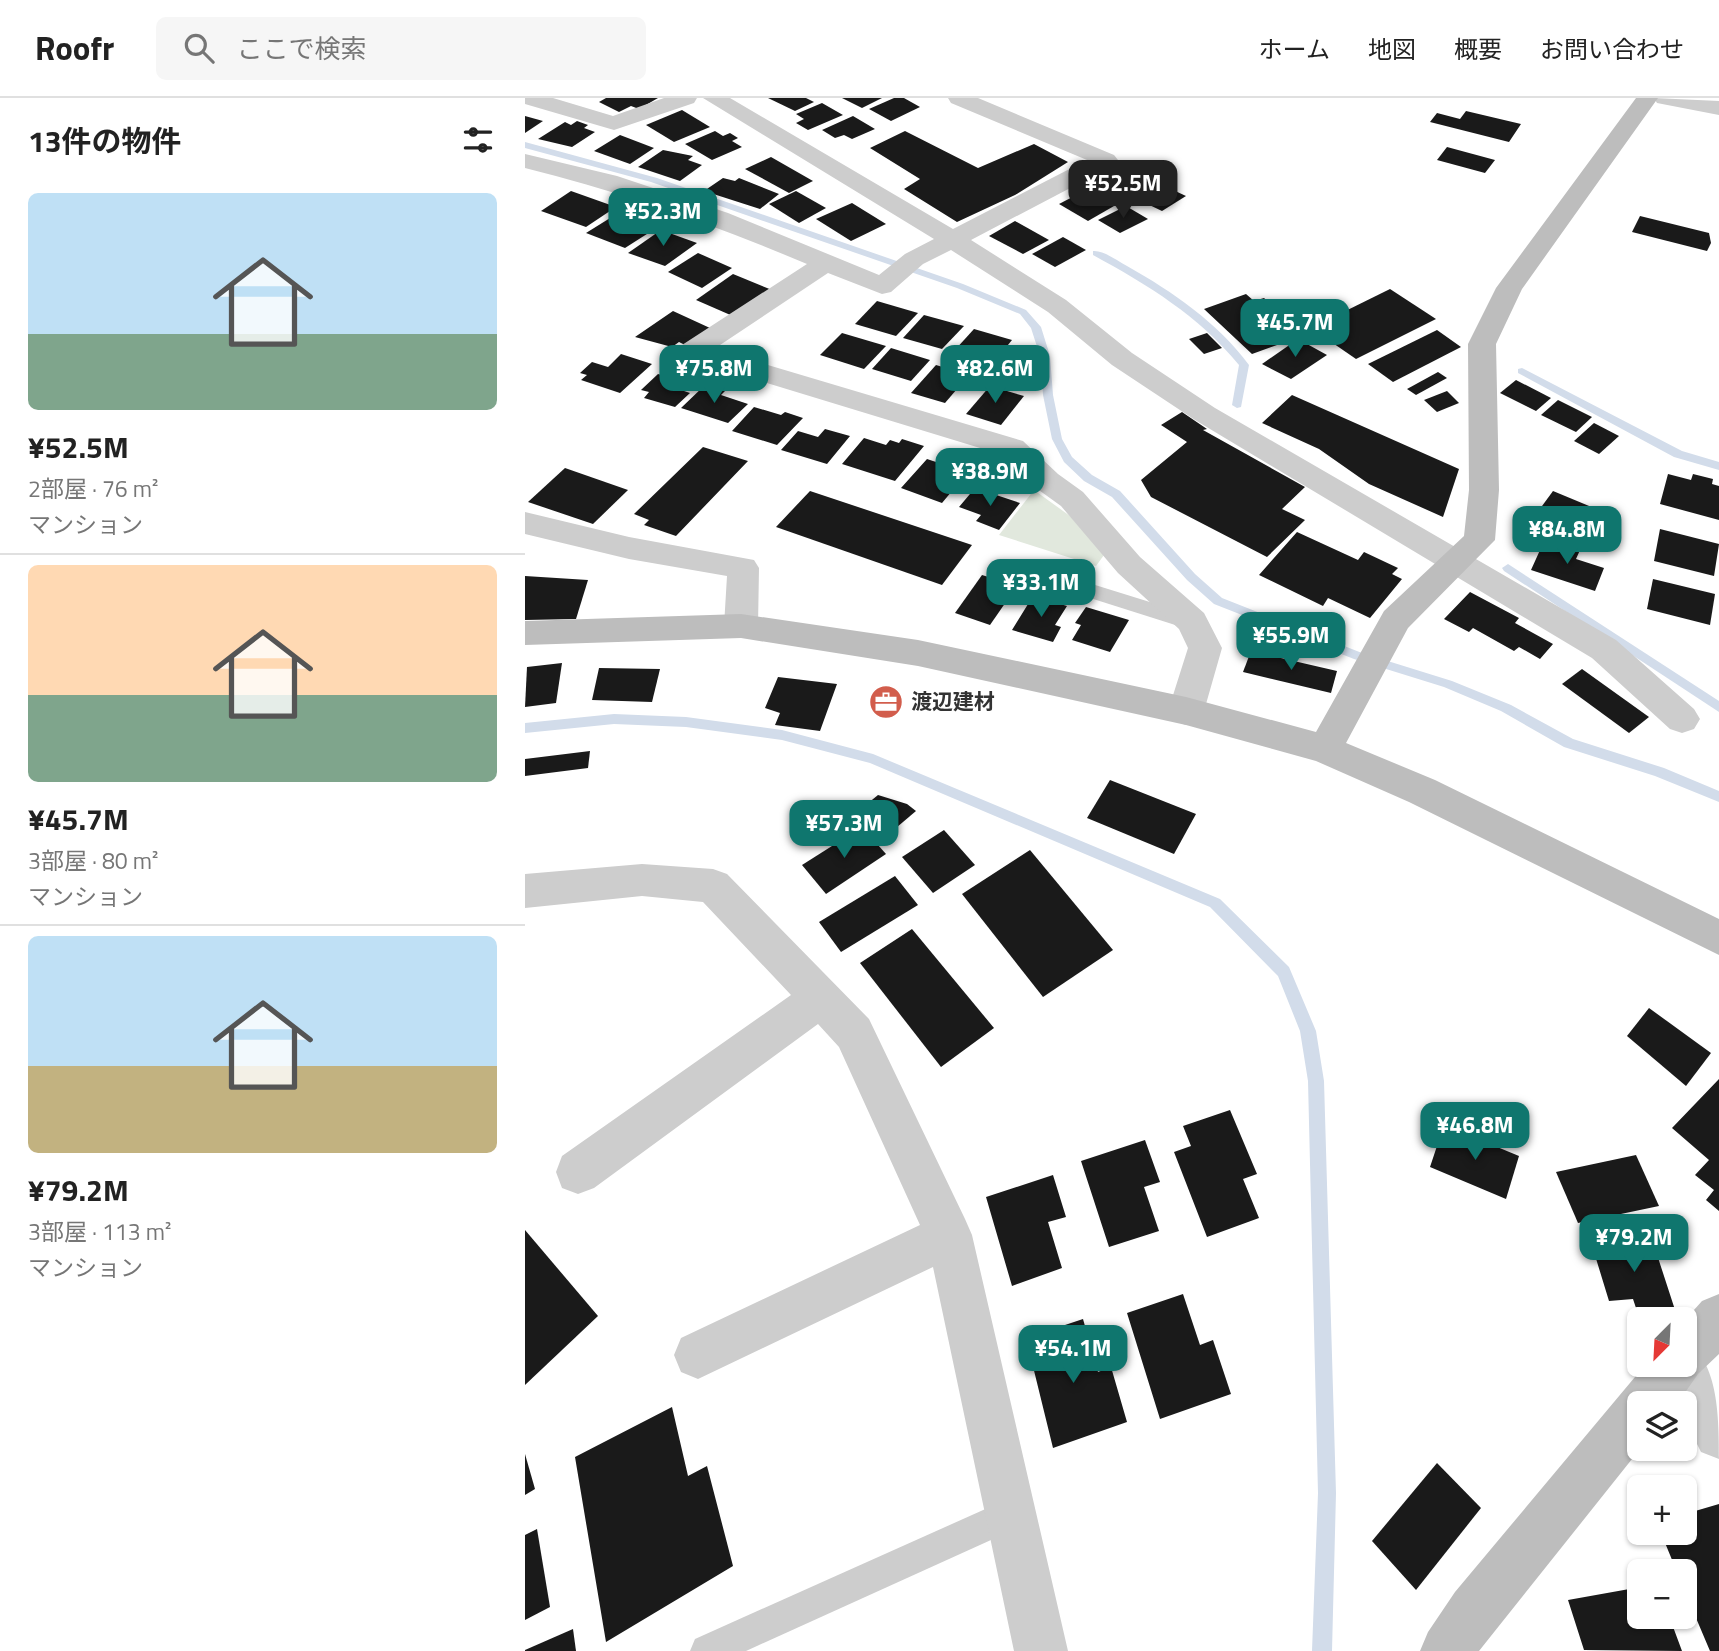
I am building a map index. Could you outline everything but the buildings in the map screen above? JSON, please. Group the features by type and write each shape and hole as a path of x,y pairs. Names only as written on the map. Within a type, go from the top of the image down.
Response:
{"street":[{"path":"529,98 614,123 686,98"},
{"path":"714,98 952,239 1057,306 1122,359 1205,414 1604,649 1682,719"},
{"path":"525,162 609,181 719,218 882,286 904,267 952,239 1106,160 959,98"},
{"path":"1325,749 1396,620 1479,540 1484,490 1482,344 1509,288 1647,98"},
{"path":"1665,98 1719,108"},
{"path":"534,186 562,170"},
{"path":"826,263 692,351 1013,448 1047,481 1072,499 1129,565 1192,622 1205,648 1185,711"},
{"path":"525,523 629,548 743,568 741,626"},
{"path":"525,633 741,626 918,653 1185,711 1325,749 1422,791 1719,938"},
{"path":"525,891 642,880 713,886 854,1033 949,1235 1041,1651"},
{"path":"578,1172 820,998"},
{"path":"698,1355 949,1235"},
{"path":"1697,1342 1719,1318"},
{"path":"1656,1391 1667,1377"},
{"path":"1689,1377 1719,1434"},
{"path":"1469,1638 1627,1427"}],"lane":[{"path":"1018,568 1192,622"},
{"path":"707,1651 1010,1514"}],"shaded area":[{"path":"1034,490 1070,516 1104,555 1096,566 999,535"}],"waterway":[{"path":"525,145 654,180 960,286 1023,312 1036,327 1045,356 1048,395 1057,439 1068,459 1088,478 1116,494 1191,577 1218,601 1358,656 1448,684 1506,708 1569,743 1659,772 1719,797"},
{"path":"1096,253 1176,301 1229,346 1244,365 1237,405"},
{"path":"1522,371 1678,454 1719,466"},
{"path":"1508,568 1719,707"},
{"path":"525,728 614,719 686,722 782,735 873,759 1215,903 1284,972 1308,1031 1316,1081 1327,1493 1322,1651"}],"place":[{"name":"渡辺建材","path":"886,702"}]}
